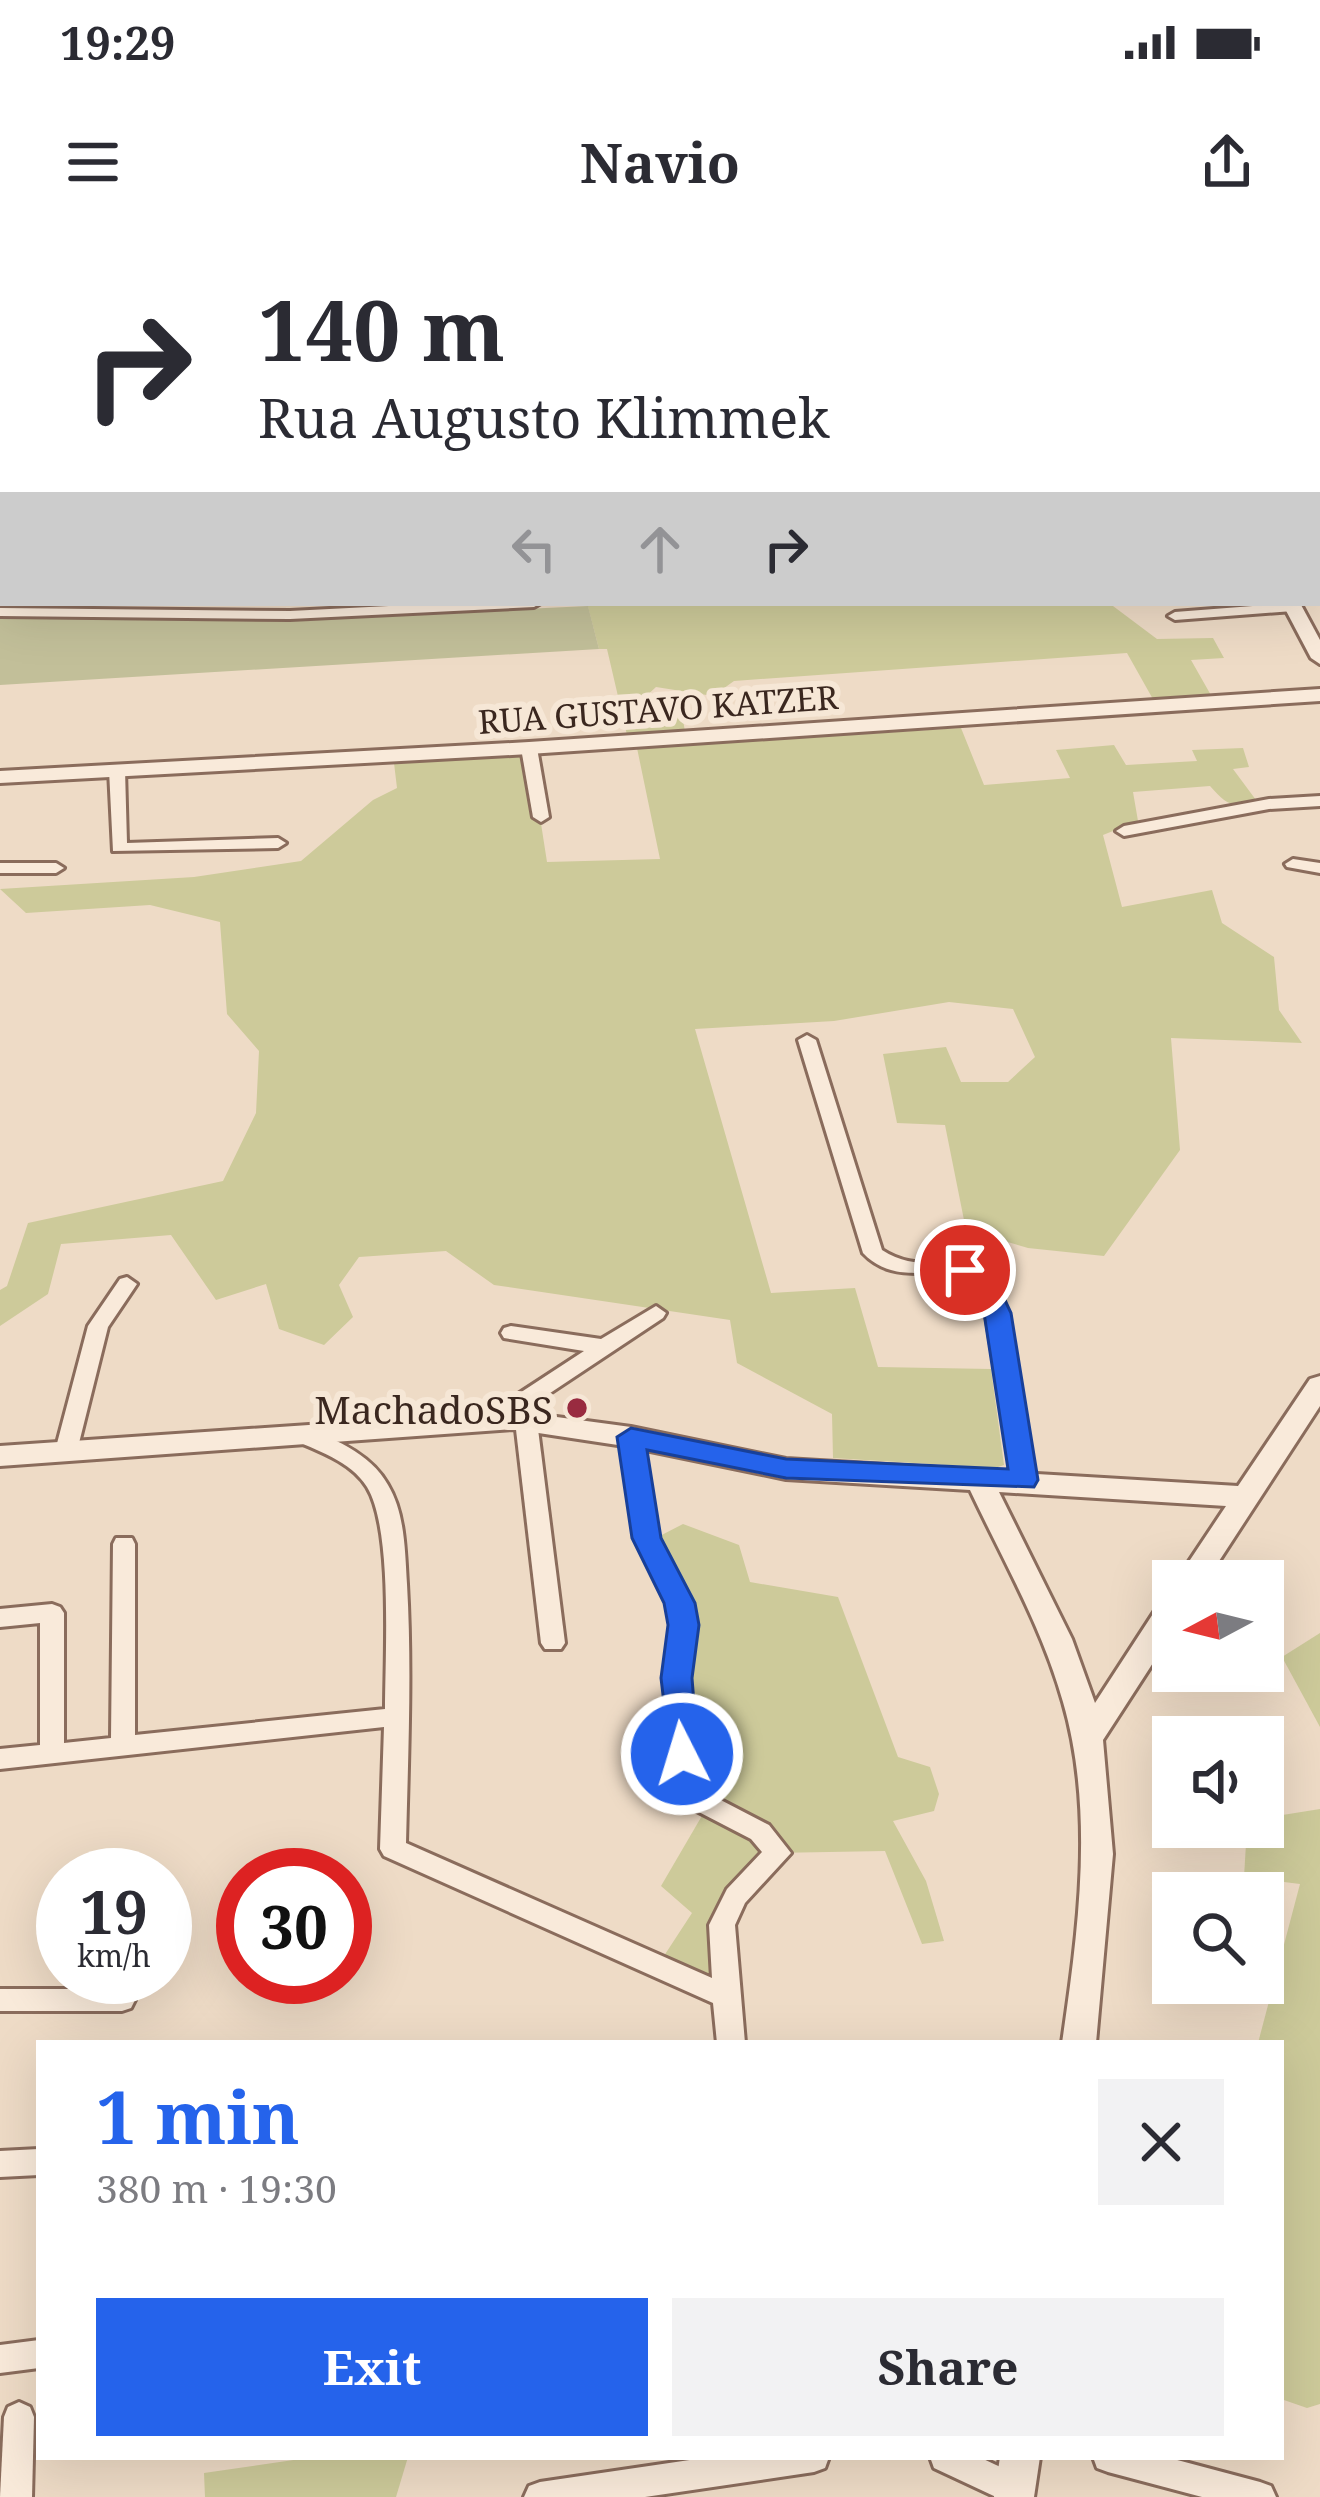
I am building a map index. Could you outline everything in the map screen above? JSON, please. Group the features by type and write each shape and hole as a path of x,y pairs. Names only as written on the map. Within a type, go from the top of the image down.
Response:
{"street":[{"path":"0,612 290,615 473,606"},
{"path":"1174,616 1281,606"},
{"path":"1293,606 1320,658"},
{"name":"RUA GUSTAVO KATZER","path":"0,777 529,748 1320,695"},
{"path":"529,748 541,817"},
{"path":"117,770 119,848 278,843"},
{"path":"1124,831 1269,804 1320,801"},
{"path":"1293,864 1320,868"},
{"path":"0,868 56,868"},
{"path":"807,1040 873,1253 890,1264 965,1270 978,1277 994,1301 1024,1480"},
{"path":"67,1451 101,1318 127,1283"},
{"path":"494,1420 656,1313"},
{"path":"511,1333 607,1347"},
{"path":"1205,1560 1320,1385"},
{"path":"0,1456 526,1421 786,1468 1246,1497"},
{"path":"526,1421 553,1642"},
{"path":"297,1433 349,1458 384,1494 393,1576 393,1849 725,1996"},
{"path":"631,1437 647,1538 680,1603 683,1625 676,1678 689,1781 704,1803 760,1832 778,1852 736,1896 722,1924 731,2040"},
{"path":"978,1478 1069,1678 1088,1738 1095,1916 1079,2040"},
{"path":"123,1746 124,1544"},
{"path":"0,1618 52,1613 52,1753"},
{"path":"1088,1738 1152,1640"},
{"path":"1069,1678 1087,1683 1125,1681"},
{"path":"0,1759 395,1717"},
{"path":"0,2000 36,2000"},
{"path":"0,2164 36,2162"},
{"path":"0,2359 36,2354"},
{"path":"16,2497 19,2417"},
{"path":"540,2497 793,2460"},
{"path":"954,2460 1016,2481"},
{"path":"1119,2460 1259,2497"}],"shaded area":[{"path":"588,606 1113,606 1157,639 1213,638 1224,658 1191,660 1212,697 1154,701 1127,653 734,681 713,696 656,687 642,700 681,707 685,732 627,735 607,649 599,649"},
{"path":"588,606 599,649 0,685 0,615 277,621"},
{"path":"961,728 984,785 1070,778 1056,750 1114,745 1126,765 1197,761 1192,750 1243,748 1249,767 1233,769 1256,800 1230,804 1210,786 1133,792 1138,821 1103,835 1122,907 1212,890 1222,923 1274,957 1279,1010 1302,1043 1171,1038 1180,1150 1104,1256 1028,1248 966,1230 945,1125 897,1123 883,1054 946,1047 961,1082 1008,1082 1035,1057 1013,1009 949,1002 834,1021 695,1029 771,1293 855,1288 878,1367 991,1369 1004,1465 833,1458 832,1414 737,1363 730,1320 494,1285 446,1251 359,1257 339,1285 353,1317 324,1345 279,1329 266,1284 216,1300 171,1235 61,1244 48,1294 0,1326 0,1290 7,1286 28,1223 223,1181 256,1113 259,1051 227,1014 220,922 150,905 26,913 0,889 194,877 301,861 373,800 397,788 394,763 530,753 547,862 660,859 637,748"},
{"path":"683,1524 739,1545 750,1582 838,1597 898,1757 930,1767 939,1794 934,1811 893,1821 926,1881 944,1941 922,1944 885,1851 773,1853 742,1879 719,1988 660,1962 692,1913 661,1886 710,1802 687,1753 688,1625 652,1540"},
{"path":"1320,1633 1320,1727 1284,1661 1284,1656"},
{"path":"1320,1809 1320,2404 1307,2408 1284,2400 1284,2040 1259,2040 1268,2004 1284,2004 1284,1945 1300,1884 1284,1882 1284,1872 1244,1872 1246,1848 1284,1848 1284,1815"},
{"path":"293,2460 407,2460 396,2497 205,2497 204,2473"}],"place":[{"name":"MachadoSBS","path":"577,1408"}],"route":[{"path":"682,1754 676,1678 683,1625 680,1603 647,1538 631,1437 786,1468 1024,1480 998,1313 987,1287 965,1270"}]}
